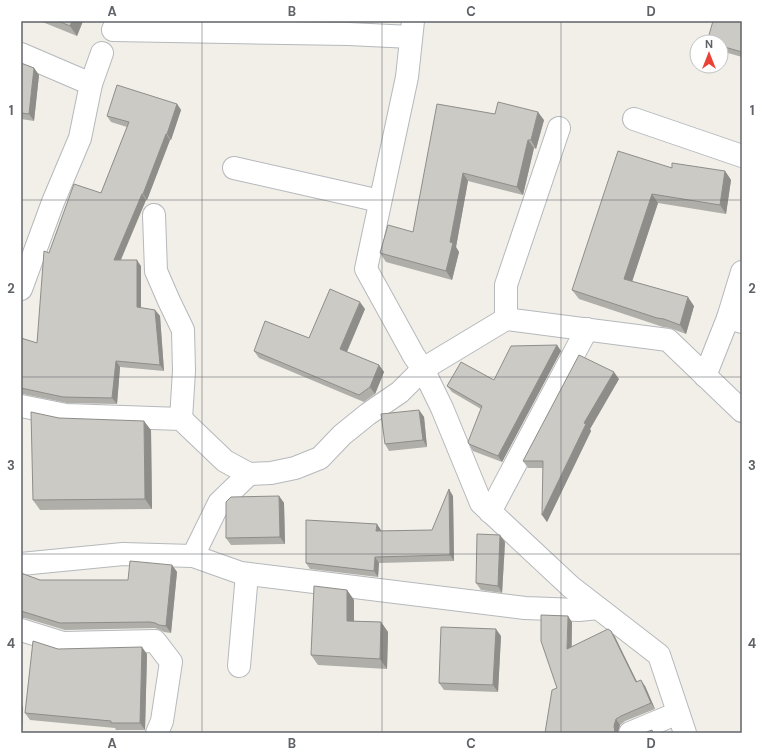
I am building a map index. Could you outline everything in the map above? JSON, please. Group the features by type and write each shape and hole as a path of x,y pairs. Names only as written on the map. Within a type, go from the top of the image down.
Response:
{"street":[{"path":"117,21 114,30 341,34 412,29 407,77 366,269 414,356 423,368 442,408 481,503 571,587 658,654 681,723 630,733"},
{"path":"21,289 53,202 80,138 91,84 102,53"},
{"path":"21,54 91,84"},
{"path":"634,119 742,156"},
{"path":"506,318 506,285 558,128"},
{"path":"234,168 380,201"},
{"path":"154,216 156,271 183,330 184,372 181,419"},
{"path":"706,376 735,320 742,272"},
{"path":"21,406 66,415 181,419 225,461 249,474 295,468 320,458 342,435 368,414 400,392 423,368 506,318 668,340 742,412"},
{"path":"490,512 587,329"},
{"path":"194,556 219,503 249,474"},
{"path":"21,564 123,554 194,556 247,574 525,608 579,610 598,608"},
{"path":"239,666 247,574"},
{"path":"21,630 63,643 155,641 171,662 162,721 157,733"}],"building":[{"path":"58,21 72,21 70,26"},
{"path":"713,21 742,21 742,52 729,48 729,34 709,34"},
{"path":"21,63 34,68 29,114 21,113"},
{"path":"117,85 177,104 167,134 143,194 114,260 137,260 137,307 155,310 160,365 116,361 112,398 63,397 21,388 21,338 37,343 44,251 49,253 74,184 101,193 129,122 107,116"},
{"path":"498,102 538,112 531,140 528,140 517,187 463,173 450,242 453,243 446,271 380,253 388,225 413,232 437,104 495,114"},
{"path":"618,151 672,168 672,163 725,171 720,205 652,194 624,279 688,297 680,325 572,290"},
{"path":"330,289 360,302 340,349 379,365 370,387 359,395 254,351 265,321 309,338"},
{"path":"557,345 498,456 469,444 468,442 482,406 447,386 461,362 494,380 511,346"},
{"path":"579,355 614,372 584,423 586,424 542,515 543,461 523,461"},
{"path":"419,410 423,440 385,444 381,414"},
{"path":"31,412 59,418 144,421 145,499 33,500"},
{"path":"449,489 450,555 375,557 374,571 306,563 306,520 377,524 376,531 432,530"},
{"path":"279,496 280,537 226,538 226,502 231,497"},
{"path":"477,534 500,535 498,586 476,583"},
{"path":"130,561 172,565 166,626 150,622 60,623 21,611 21,573 40,580 128,580"},
{"path":"314,586 347,590 347,621 381,622 380,659 311,655"},
{"path":"541,615 568,616 567,649 608,629 611,631 636,682 641,680 651,703 616,719 614,726 615,733 545,733 552,690 557,688 541,641"},
{"path":"441,627 496,629 493,685 439,683"},
{"path":"33,641 58,649 142,647 140,723 111,723 111,721 25,713"},
{"path":"652,730 653,733 644,733"}]}
